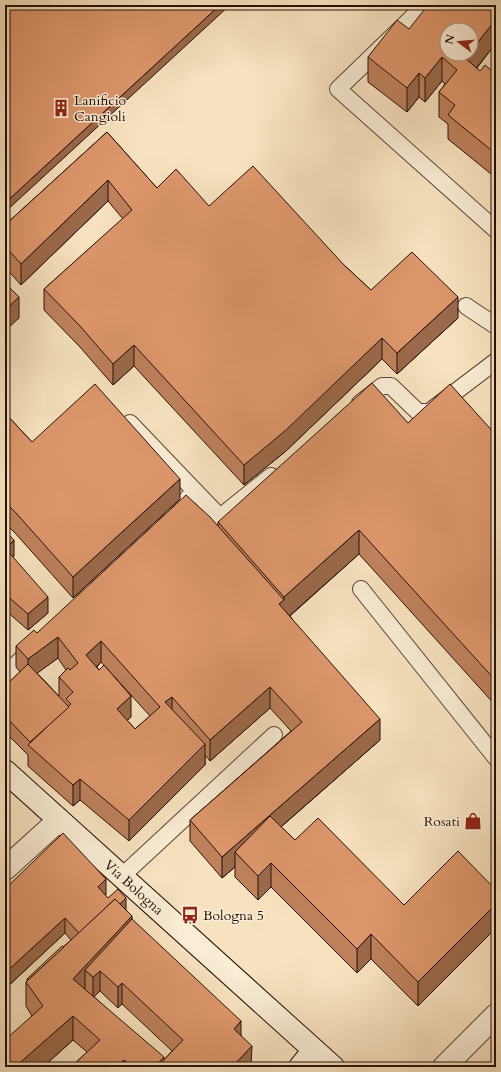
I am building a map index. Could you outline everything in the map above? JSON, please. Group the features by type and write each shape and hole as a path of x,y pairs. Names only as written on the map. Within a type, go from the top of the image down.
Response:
{"street":[{"name":"Via Bologna","path":"5,771 333,1067"},
{"path":"5,869 59,820"},
{"path":"444,1067 496,1015"},
{"path":"300,1067 314,1050"}],"lane":[{"path":"425,5 338,89 496,230"},
{"path":"466,306 496,326"},
{"path":"346,415 382,386 391,386 418,412 429,412 496,361"},
{"path":"130,423 220,517 280,468"},
{"path":"165,521 195,491"},
{"path":"361,590 496,758"},
{"path":"5,675 39,642"},
{"path":"122,876 274,735"}],"building":[{"name":"Lanificio Cangioli","path":"5,5 220,5 5,203"},
{"path":"428,5 496,5 496,19 479,41 479,22 439,22 439,61 425,78 419,73 407,88 368,57 397,20 409,29"},
{"path":"448,62 470,62 480,71 485,65 496,74 496,154 448,115 455,105 439,92 457,70"},
{"path":"107,132 157,188 176,169 209,206 253,166 344,265 371,290 412,252 458,297 397,353 382,338 286,430 244,465 134,345 113,364 80,326 44,289 132,210 108,180 21,264 5,246 5,225"},
{"path":"5,283 19,297 5,310"},
{"path":"372,383 408,423 450,384 496,435 496,681 359,530 284,597 218,522"},
{"path":"95,384 180,479 73,577 5,502 5,413 32,442"},
{"path":"186,495 210,517 284,600 279,604 380,719 222,857 190,820 302,722 270,687 210,740 172,697 165,702 205,744 129,820 80,779 73,785 28,745 71,704 66,699 73,692 59,677 68,668 70,670 78,663 58,637 28,659 16,646 34,630 37,633","holes":["101,641 160,707 135,729 117,709 131,696 104,665 99,670 86,655"]},
{"path":"5,531 14,540 6,549 48,597 28,614 5,594"},
{"path":"28,664 69,707 30,742 5,716 5,686"},
{"path":"270,816 295,840 318,818 404,905 458,851 496,890 496,904 418,982 371,934 357,949 271,863 258,876 235,852"},
{"path":"63,833 106,879 98,887 108,898 118,889 126,898 120,904 115,899 79,933 65,918 5,973 5,889"},
{"path":"115,899 132,916 73,979 164,1057 154,1067 133,1067 124,1060 116,1067 71,1067 100,1040 73,1016 15,1067 5,1067 5,1040 43,1006 26,982"},
{"path":"132,919 241,1021 234,1029 252,1046 232,1067 157,1067 183,1040 122,983 118,987 100,971 93,977 85,970"},
{"path":"62,946 64,947 28,980 27,979"},
{"path":"496,1059 496,1067 489,1067"}],"place":[{"name":"Lanificio Cangioli","path":"61,108"},
{"name":"Rosati","path":"473,821"},
{"name":"Bologna 5","path":"190,915"}]}
